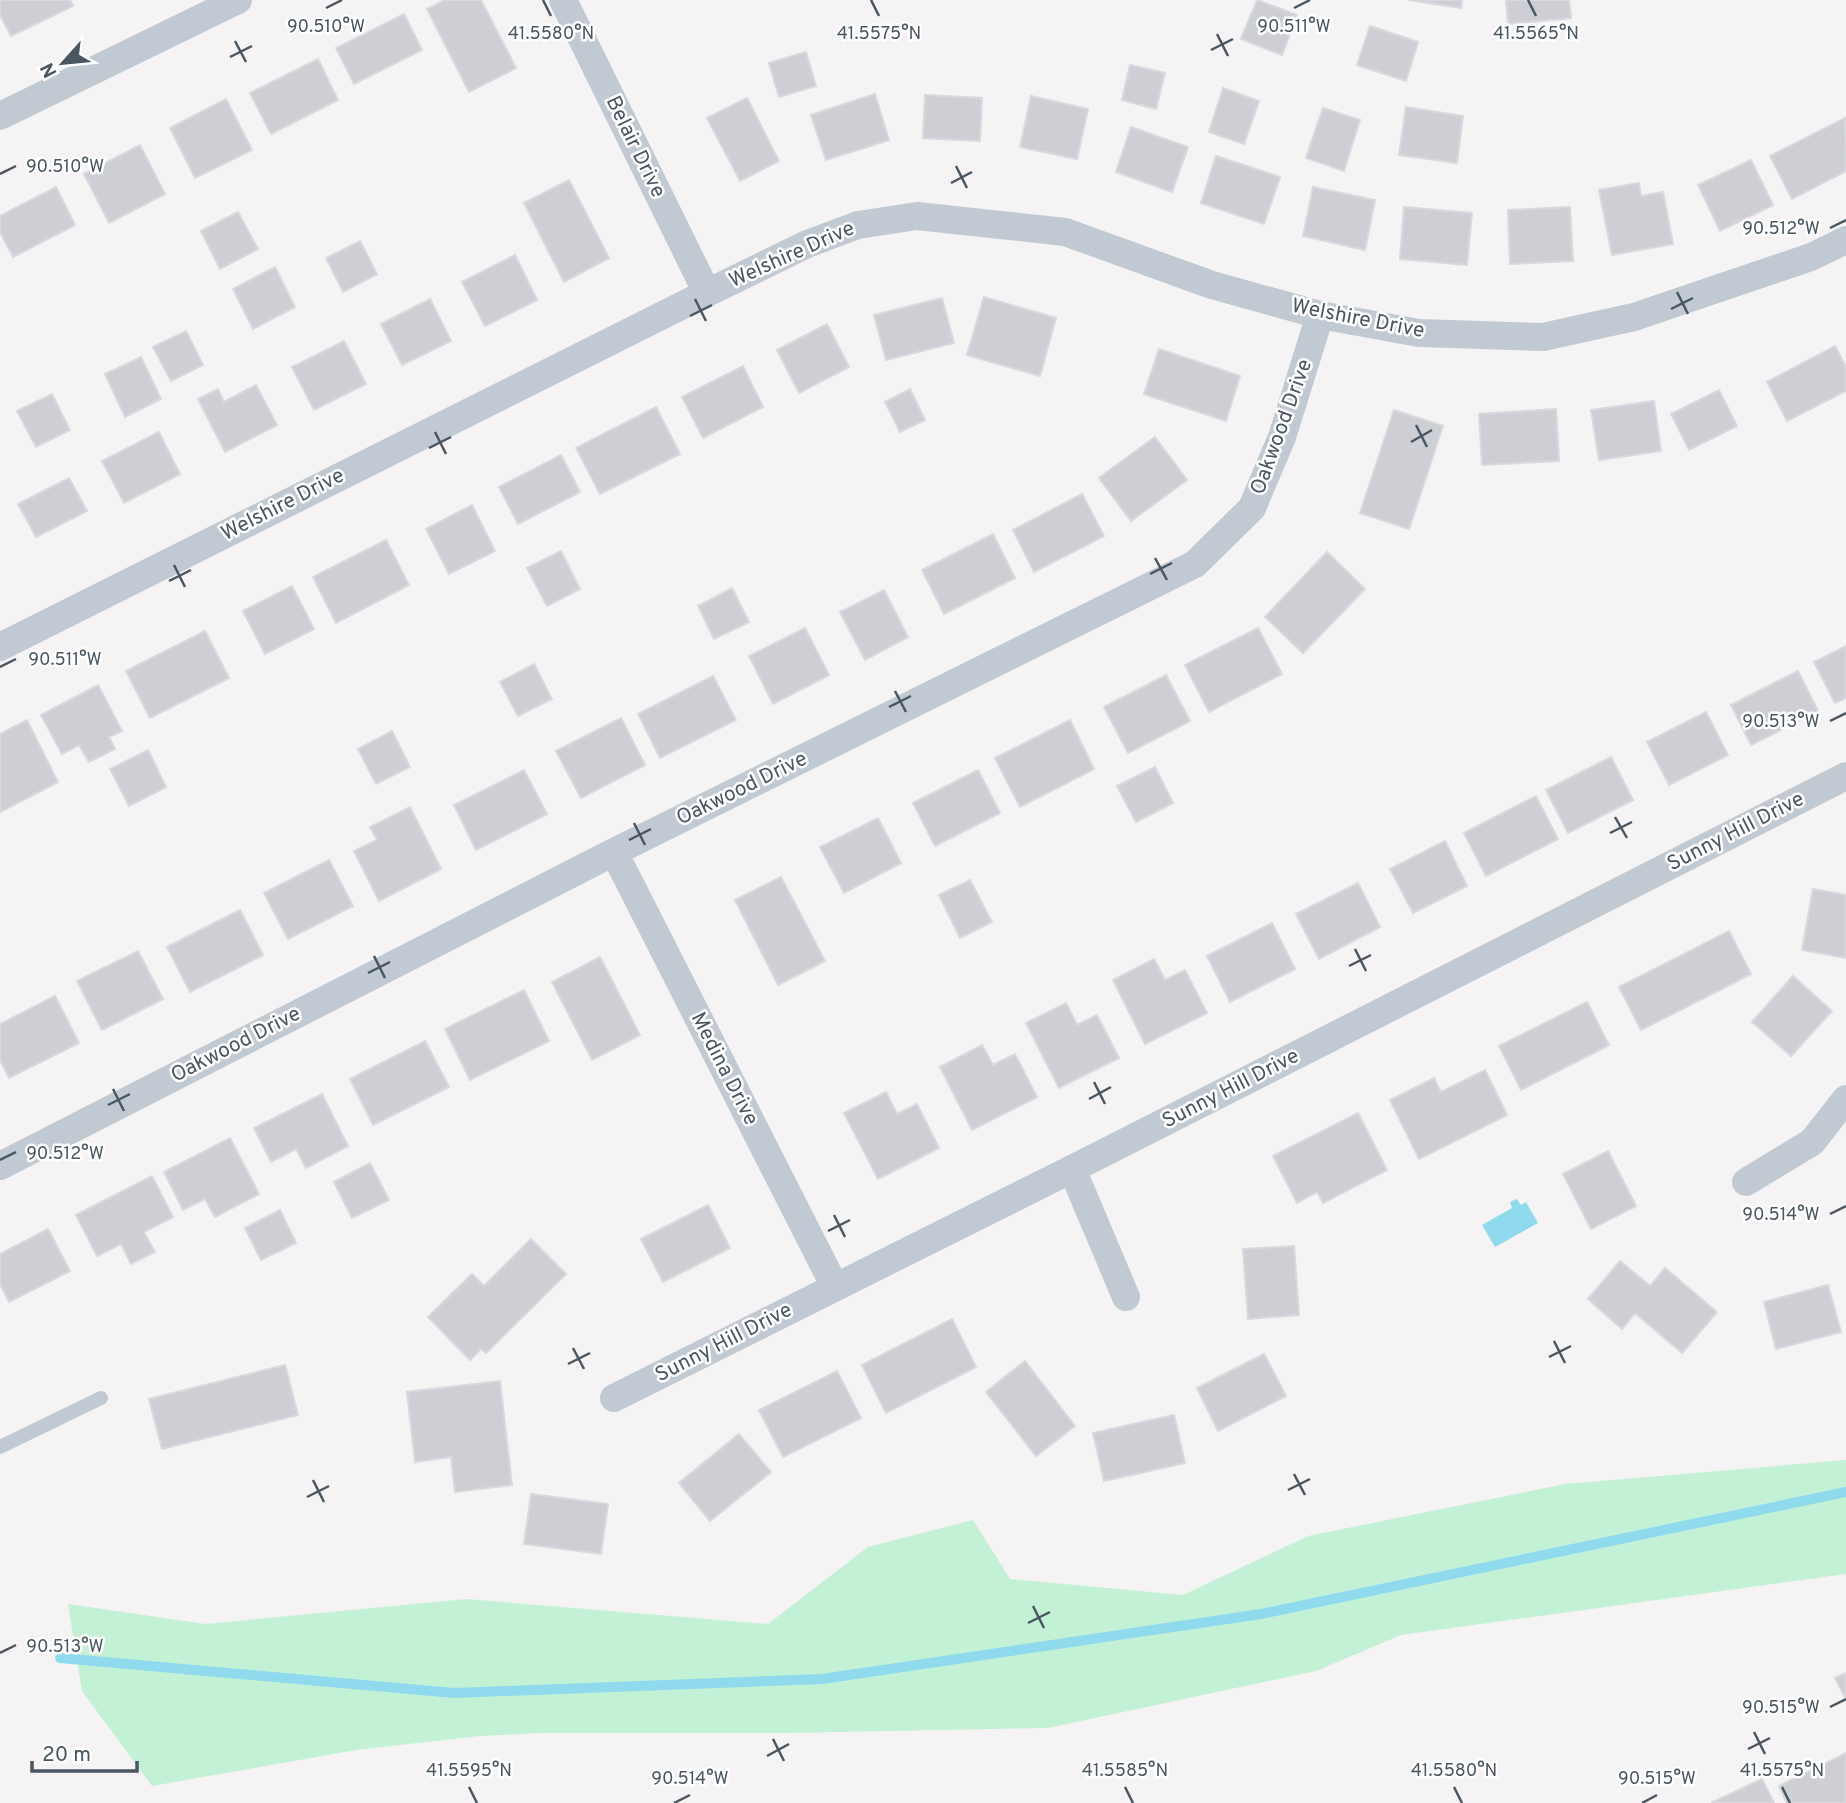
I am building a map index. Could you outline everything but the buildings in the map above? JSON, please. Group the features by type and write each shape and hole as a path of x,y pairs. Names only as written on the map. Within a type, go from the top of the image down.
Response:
{"street":[{"path":"0,116 238,0"},
{"name":"Belair Drive","path":"563,0 707,293"},
{"name":"Welshire Drive","path":"0,647 707,293 807,244 858,225 917,216 1065,232 1212,285 1320,315 1419,333 1543,337 1634,317 1811,257 1846,240"},
{"name":"Oakwood Drive","path":"0,1166 614,852 1195,564 1252,508 1282,437 1320,315"},
{"name":"Sunny Hill Drive","path":"614,1398 1846,776"},
{"name":"Medina Drive","path":"614,852 835,1287"},
{"path":"1746,1182 1812,1142 1846,1099"},
{"path":"1072,1169 1126,1297"}],"lane":[{"path":"0,1447 101,1398"}],"green space":[{"path":"1846,1460 1846,1574 1401,1635 1316,1671 1048,1728 785,1733 542,1733 480,1736 356,1750 152,1786 82,1691 68,1604 205,1624 467,1599 768,1624 868,1547 973,1520 1010,1579 1183,1595 1308,1536 1565,1484"}],"water":[{"path":"1517,1199 1521,1205 1526,1202 1538,1223 1495,1247 1482,1225 1512,1208 1510,1202"}],"waterway":[{"path":"60,1658 454,1693 822,1679 1261,1614 1846,1492"}]}
